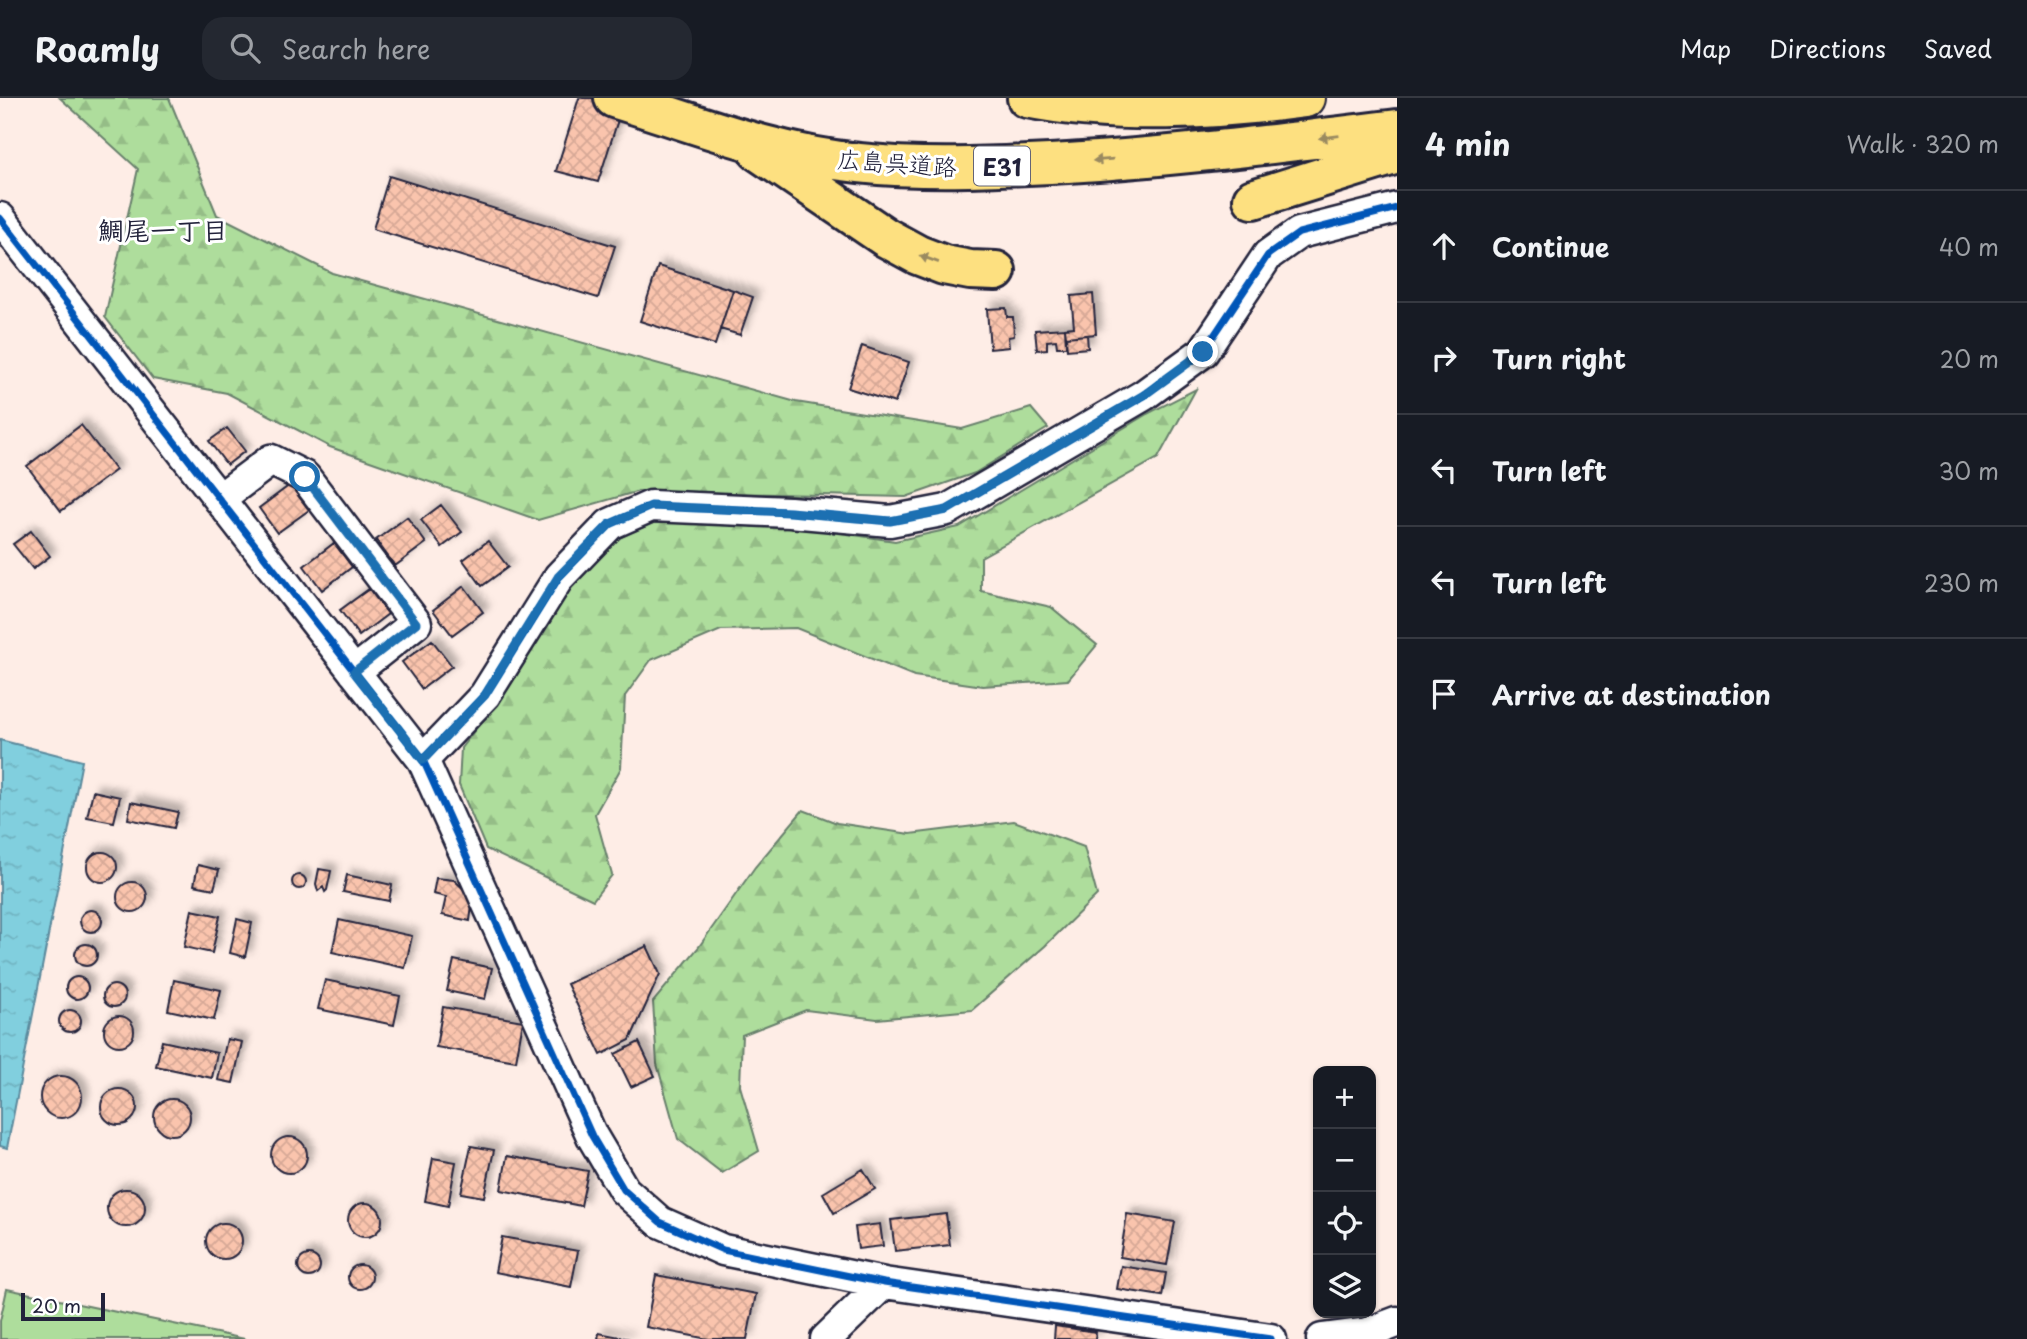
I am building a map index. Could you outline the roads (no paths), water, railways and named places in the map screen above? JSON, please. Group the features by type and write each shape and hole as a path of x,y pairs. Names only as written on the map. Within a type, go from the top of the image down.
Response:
{"highway":[{"name":"広島呉道路","path":"614,98 737,137 795,152 858,163 951,167 1092,162 1397,129"},
{"path":"1027,98 1111,108 1188,108 1305,98"},
{"path":"737,137 886,237 918,255 944,265 996,271"},
{"path":"1253,199 1397,154"}],"street":[{"path":"423,760 485,695 558,577 610,524 651,506 790,512 890,521 947,510 1144,395 1203,352 1268,255 1299,233 1397,208"},
{"path":"0,218 423,760 592,1136 624,1190 660,1223 723,1250 884,1283 1271,1339"},
{"path":"219,499 271,460 305,477 416,623 354,672"},
{"path":"826,1339 884,1283"},
{"path":"1322,1339 1368,1333 1397,1322"}],"water":[{"path":"0,740 82,761 7,1148 0,1146"}],"district":[{"name":"鯛尾一丁目","path":"163,229"}]}
